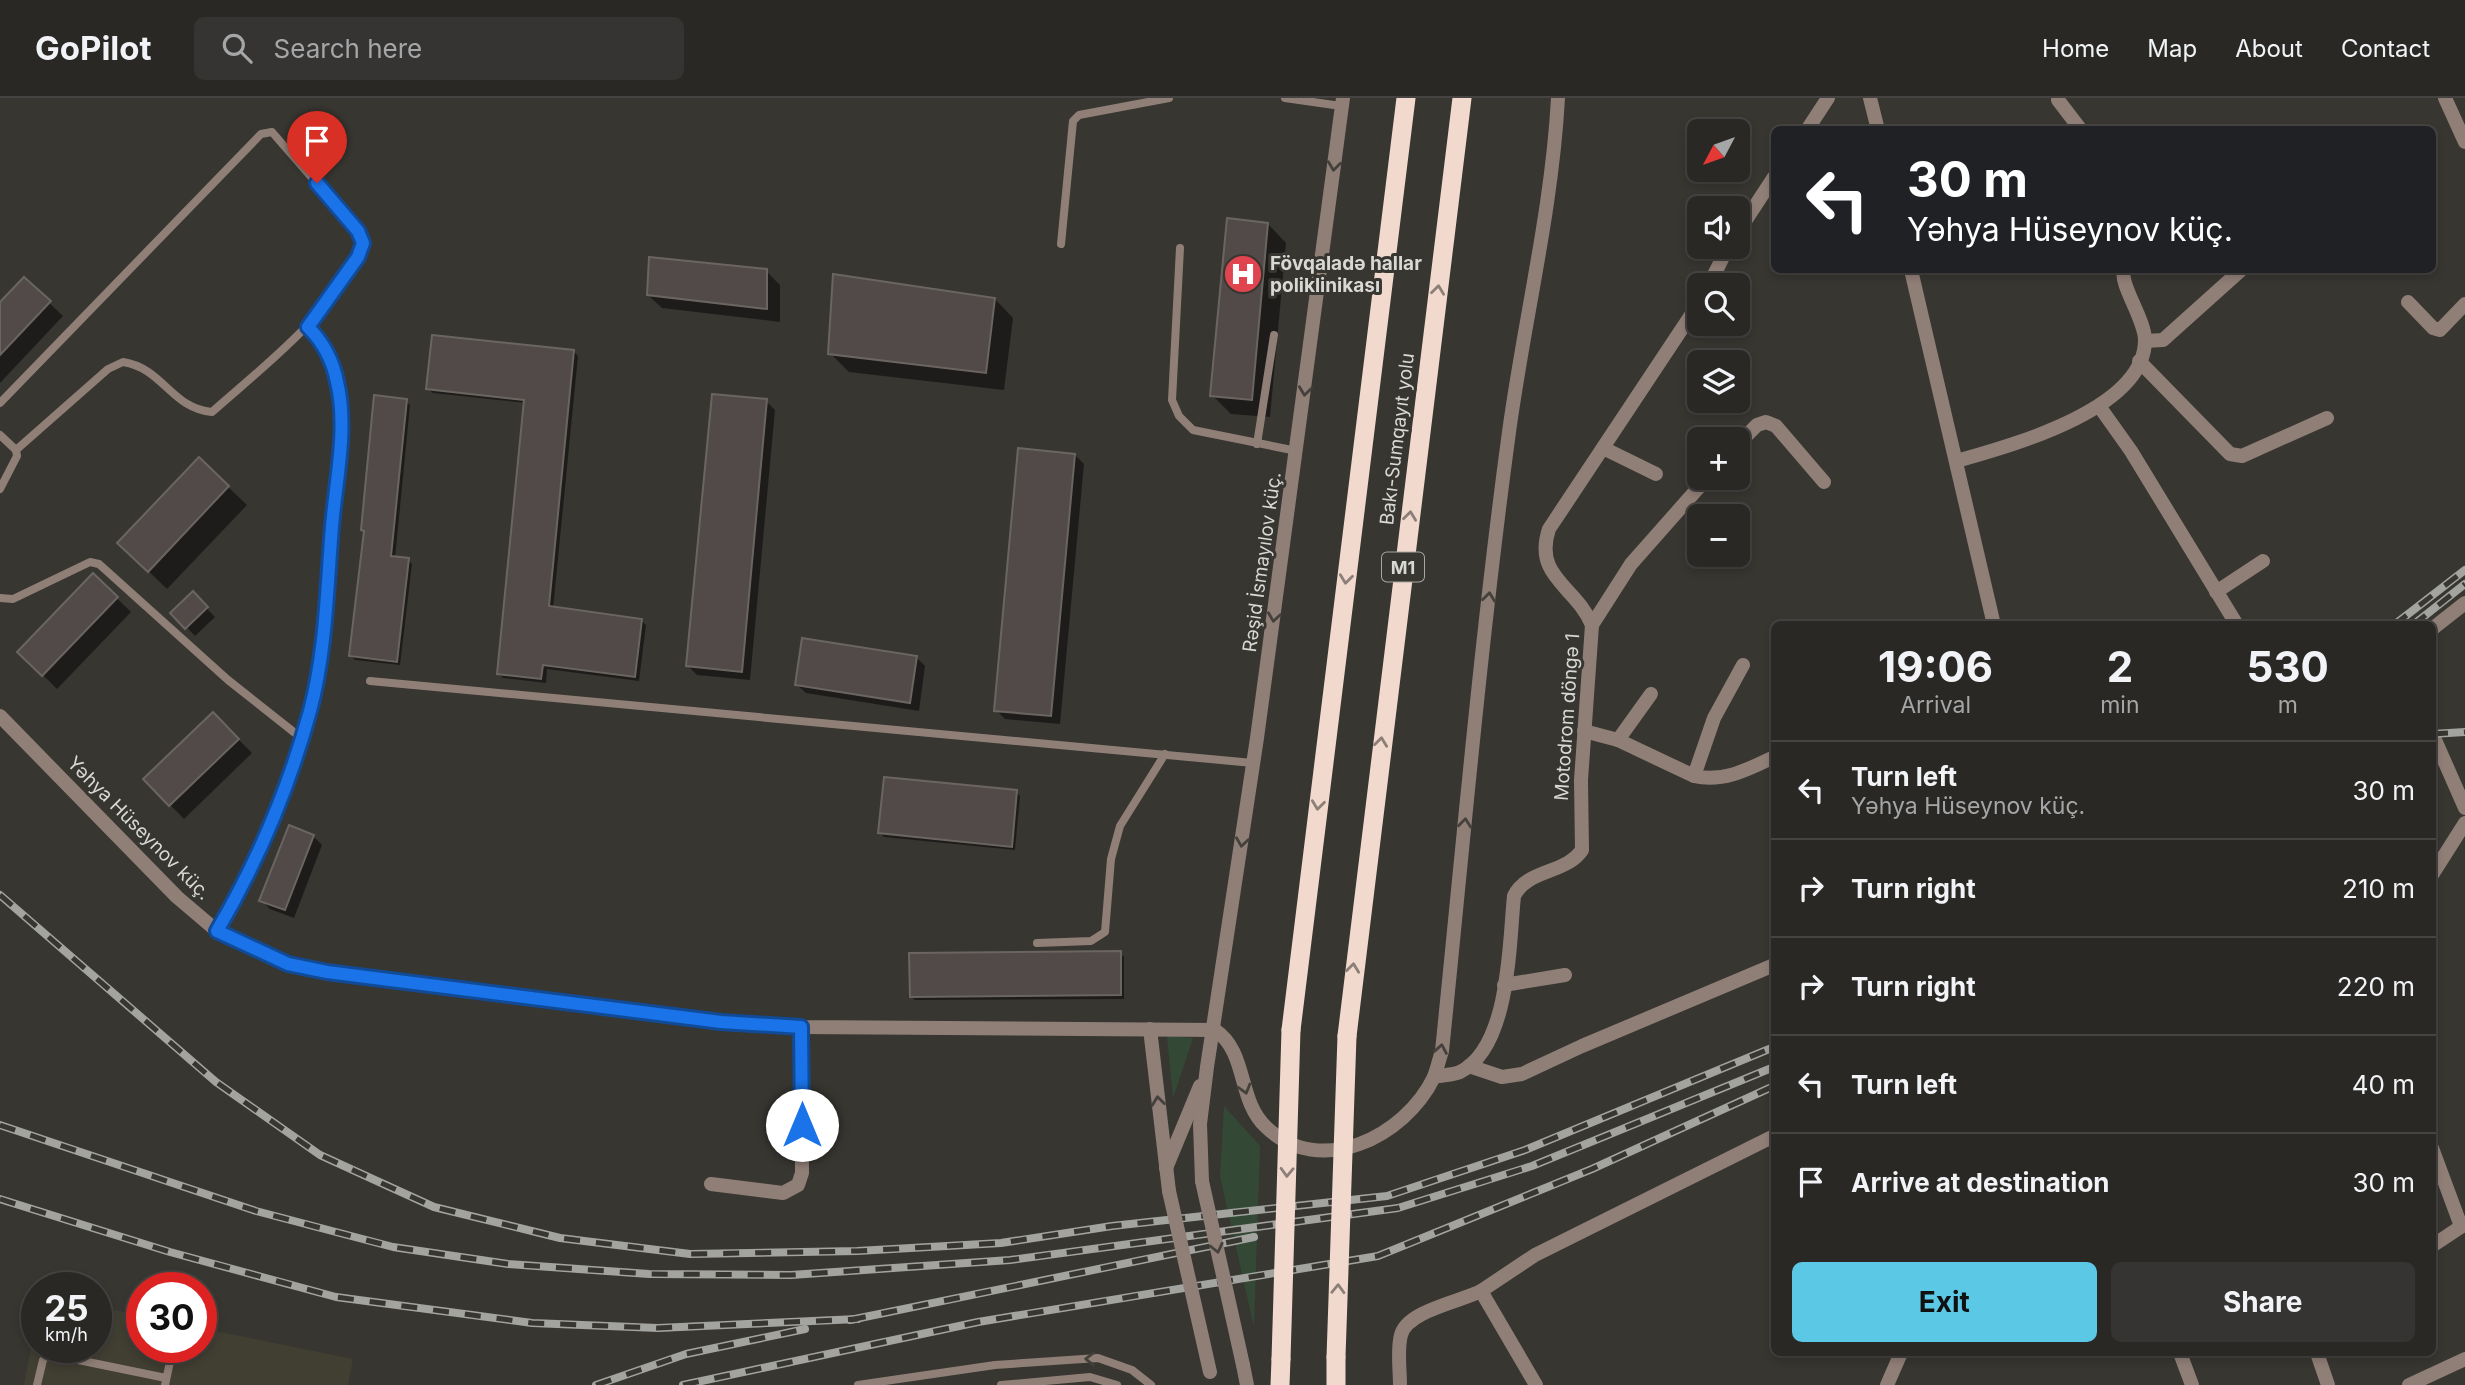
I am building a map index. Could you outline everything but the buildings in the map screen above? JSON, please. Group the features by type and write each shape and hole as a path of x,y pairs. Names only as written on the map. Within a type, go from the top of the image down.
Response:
{"highway":[{"name":"Bakı-Sumqayıt yolu","path":"1280,1385 1291,1030 1406,98"},
{"name":"Bakı-Sumqayıt yolu","path":"1336,1385 1347,1035 1462,98"}],"street":[{"path":"1215,1030 1232,1046 1246,1094 1261,1121 1292,1145 1310,1150 1353,1148 1369,1141 1419,1099 1434,1077 1441,1051 1486,620 1509,432 1551,181 1558,98"},
{"path":"1810,126 1828,98"},
{"path":"1870,98 1877,126"},
{"path":"2445,98 2465,142"},
{"path":"2058,100 2078,126"},
{"name":"Rəşid İsmayılov küç.","path":"1207,1067 1215,1030 1297,451 1342,102"},
{"path":"1750,214 1771,182"},
{"path":"1913,273 1993,621"},
{"path":"1957,461 2054,430 2099,406 2124,382 2139,361 2145,341 2138,311 2124,282 2124,273"},
{"path":"2145,341 2163,340 2238,273"},
{"path":"2408,302 2432,328 2440,330 2465,304"},
{"name":"Motodrom döngə 1","path":"1469,1066 1478,1059 1494,1032 1504,985 1514,895 1518,886 1567,863 1581,850 1584,731 1592,625 1580,603 1555,578 1545,560 1543,547 1549,529 1687,321"},
{"path":"217,931 251,871 282,794 310,710 321,648 341,424 338,384 330,357 308,327"},
{"path":"2139,361 2230,454 2242,456 2327,418"},
{"path":"2099,406 2131,451 2234,621"},
{"path":"1750,432 1757,425 1766,422 1776,426 1824,482"},
{"path":"1603,448 1656,474"},
{"path":"1592,625 1638,555 1696,490"},
{"path":"2216,592 2263,561"},
{"path":"2436,626 2465,603"},
{"path":"1694,776 1714,718 1743,665"},
{"path":"1618,740 1651,694"},
{"name":"Yəhya Hüseynov küç.","path":"0,716 177,897 217,931 288,964 327,972 721,1022 801,1027 1215,1030"},
{"path":"1584,731 1618,740 1694,776 1707,779 1742,772 1771,758"},
{"path":"2436,742 2465,808"},
{"path":"2436,869 2465,822"},
{"path":"1434,1077 1458,1073 1469,1066 1502,1077 1522,1074 1771,966"},
{"path":"1504,985 1565,975"},
{"path":"711,1184 783,1193 798,1185 802,1173 801,1027"},
{"path":"1150,1030 1169,1191 1212,1378"},
{"path":"1166,1169 1207,1067"},
{"path":"1207,1067 1200,1124 1202,1181 1247,1385"},
{"path":"1400,1385 1401,1335 1418,1314 1457,1303 1547,1250 1771,1138"},
{"path":"2436,1158 2463,1225 2436,1243"},
{"path":"1480,1291 1536,1385"},
{"path":"1887,1385 1900,1356"},
{"path":"2181,1356 2192,1385"},
{"path":"2318,1356 2328,1385"},
{"path":"2409,1385 2465,1359"}],"lane":[{"path":"1061,244 1073,121 1079,116 1169,98"},
{"path":"1285,98 1342,102"},
{"path":"0,403 261,134 272,132 347,216 363,243 358,257 308,327 212,412 192,410 148,369 123,362 108,369 16,450"},
{"path":"1180,248 1172,400 1179,416 1193,430 1297,451"},
{"path":"1257,444 1274,335"},
{"path":"0,435 16,450 17,456 0,489"},
{"path":"0,598 13,599 90,562 99,564 228,680 300,737"},
{"path":"370,681 1253,763"},
{"path":"1037,943 1091,941 1105,932 1111,859 1120,826 1165,754"},
{"path":"37,1385 43,1360 50,1354 165,1381 169,1363"},
{"path":"858,1385 995,1365 1098,1358 1132,1370 1151,1385"},
{"path":"1001,1385 1090,1377 1117,1385"}],"shaded area":[{"path":"112,1309 126,1313 126,1363 217,1363 217,1331 353,1359 348,1385 24,1385 28,1363 112,1363"}],"green space":[{"path":"1167,1036 1193,1038 1173,1098"},
{"path":"1224,1106 1260,1146 1254,1327 1220,1176"}],"railway":[{"path":"2399,621 2465,570"},
{"path":"2418,621 2465,584"},
{"path":"2436,734 2465,732"},
{"path":"0,895 216,1082 320,1155 434,1207 560,1238 690,1254 857,1251 1001,1243 1112,1226 1387,1196 1525,1150 1771,1048"},
{"path":"0,1125 256,1211 393,1247 508,1264 649,1274 791,1275 1010,1260 1398,1208 1532,1166 1771,1068"},
{"path":"683,1385 978,1322 1378,1256 1592,1169 1771,1087"},
{"path":"0,1199 170,1252 336,1297 532,1323 658,1328 858,1319"},
{"path":"850,1320 1254,1237"},
{"path":"596,1385 686,1354 805,1329"}],"place":[{"name":"Fövqaladə hallar poliklinikası","path":"1243,274"}],"route":[{"path":"317,183 347,216 363,243 358,257 308,327 318,337 330,357 338,384 341,424 321,648 310,710 282,794 251,871 217,931 288,964 327,972 721,1022 801,1027 802,1125"}]}
